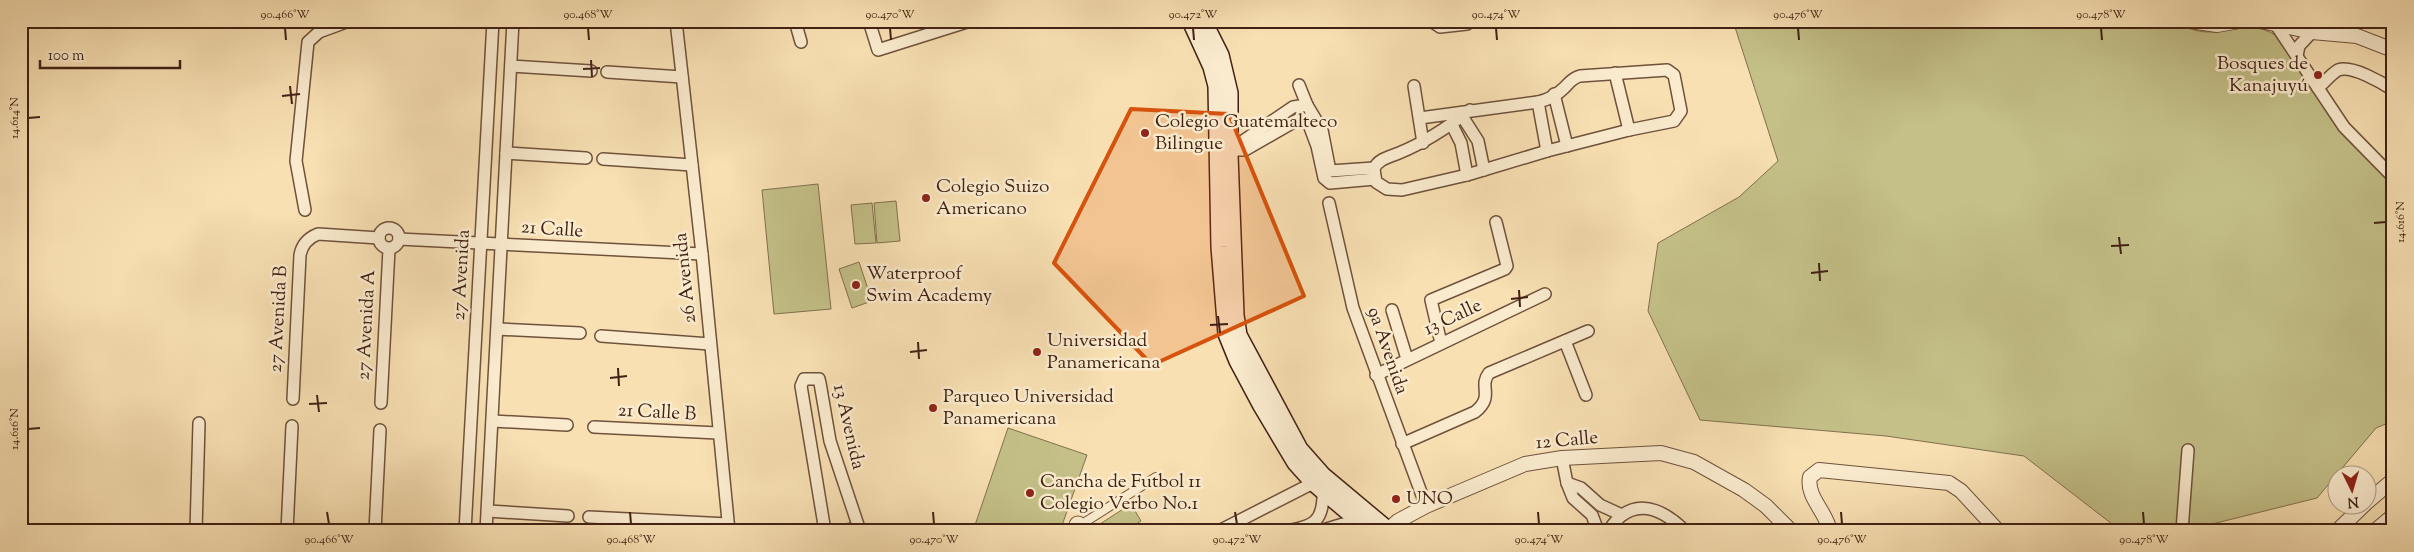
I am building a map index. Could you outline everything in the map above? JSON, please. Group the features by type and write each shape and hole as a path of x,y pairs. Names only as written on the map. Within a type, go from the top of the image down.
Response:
{"main road":[{"path":"1190,21 1211,67 1228,154 1236,315 1239,335 1300,449 1323,475 1388,530"},
{"path":"1204,21 1221,55 1228,75 1230,93 1228,154 1218,246 1226,334 1237,361 1280,441 1295,463 1318,487 1365,527"}],"street":[{"path":"305,210 296,160 308,42 319,32 349,21"},
{"name":"27 Avenida","path":"465,531 493,21"},
{"name":"27 Avenida","path":"486,531 513,21"},
{"name":"26 Avenida","path":"676,21 702,254 728,528"},
{"path":"794,21 801,42"},
{"path":"869,21 878,50 946,25 970,21"},
{"path":"1431,21 1440,27 1467,24 1472,21"},
{"path":"2190,21 2217,25 2239,21"},
{"path":"2261,21 2312,32 2357,36 2393,50"},
{"path":"2274,23 2344,127 2393,177"},
{"path":"2297,56 2298,46 2312,32"},
{"path":"511,66 591,71"},
{"path":"2318,88 2335,73 2346,69 2367,75 2393,90"},
{"path":"1374,174 1384,188 1396,191 1467,175 1547,151 1630,130 1674,121 1679,117 1681,111 1674,75 1667,70 1576,77 1554,94 1538,102 1420,118"},
{"path":"607,72 682,77"},
{"path":"1615,73 1630,130"},
{"path":"1299,85 1313,125 1324,178 1330,184 1374,174"},
{"path":"1414,86 1423,143"},
{"path":"1554,94 1567,146"},
{"path":"1538,102 1547,151"},
{"path":"1228,154 1240,143 1293,107 1307,105"},
{"path":"1374,174 1380,160 1423,143 1452,125 1466,113"},
{"path":"1466,113 1478,141 1484,170"},
{"path":"1228,154 1245,150 1299,120 1305,119 1313,125 1326,144 1330,171 1374,174"},
{"path":"1452,125 1461,143 1467,175"},
{"path":"506,153 586,158"},
{"path":"603,159 692,165"},
{"name":"9a Avenida","path":"1329,203 1353,308 1376,375 1426,506"},
{"path":"1442,343 1430,300 1505,269 1508,266 1496,222"},
{"name":"21 Calle","path":"379,238 384,229 391,228 397,232 399,239 702,254"},
{"name":"27 Avenida B","path":"293,399 300,255 306,241 318,234 379,238"},
{"path":"379,238 380,244 389,249 395,247 399,239"},
{"name":"27 Avenida A","path":"381,403 389,249"},
{"name":"13 Calle","path":"1376,375 1545,294"},
{"path":"1392,310 1407,359"},
{"path":"497,329 580,333"},
{"path":"1402,444 1475,412 1483,406 1486,400 1486,377 1489,373 1588,331"},
{"path":"601,336 710,344"},
{"path":"1565,340 1586,395"},
{"name":"13 Avenida","path":"825,531 801,386 804,379 819,379 830,441 859,530"},
{"path":"493,421 568,426"},
{"path":"196,531 199,423"},
{"path":"287,531 292,426"},
{"name":"21 Calle B","path":"594,427 718,434"},
{"path":"375,531 380,430"},
{"path":"2182,531 2188,450"},
{"name":"12 Calle","path":"1388,530 1398,521 1426,506 1525,464 1562,458 1661,453 1673,455 1705,468 1756,498 1791,531"},
{"path":"1562,458 1567,483 1573,498 1592,515 1598,531"},
{"path":"1830,531 1825,517 1810,490 1809,479 1812,474 1819,470 1949,483 1961,491 1998,531"},
{"path":"1072,527 1078,529 1082,524 1156,478"},
{"path":"2376,495 2393,480"},
{"path":"1567,483 1581,488 1600,505 1622,515"},
{"path":"1219,531 1318,487 1322,513 1315,522 1306,528 1285,531"},
{"path":"1592,515 1600,505"},
{"path":"1608,531 1622,515 1635,510 1647,509 1670,517 1685,531"},
{"path":"488,511 568,516"},
{"path":"2337,531 2355,514"},
{"path":"2375,531 2393,516"},
{"path":"589,517 728,528"},
{"path":"1320,531 1344,524 1365,527"},
{"path":"841,531 859,530"}],"highlighted area":[{"path":"1131,109 1229,114 1304,296 1152,365 1054,263"}],"shaded area":[{"path":"1733,21 2179,21 2190,28 2202,32 2239,28 2263,29 2275,35 2328,108 2393,180 2393,421 2376,428 2346,464 2326,464 2326,487 2317,498 2196,528 2121,531 2024,456 1886,436 1700,420 1648,311 1658,243 1739,197 1778,161"},
{"path":"818,184 831,309 774,314 762,190"},
{"path":"896,201 900,241 877,243 874,203"},
{"path":"872,203 876,243 855,244 851,205"},
{"name":"Waterproof Swim Academy","path":"859,262 872,301 852,308 839,269"},
{"name":"Cancha de Futbol 11 Colegio Verbo No.1","path":"1008,428 1087,455 1060,531 973,531"},
{"path":"1131,504 1141,521 1125,531 1105,531 1100,524"}],"place":[{"name":"Bosques de Kanajuyú","path":"2318,75"},
{"name":"Colegio Guatemalteco Bilingue","path":"1145,133"},
{"name":"Colegio Suizo Americano","path":"926,198"},
{"name":"Waterproof Swim Academy","path":"856,285"},
{"name":"Universidad Panamericana","path":"1037,352"},
{"name":"Parqueo Universidad Panamericana","path":"933,408"},
{"name":"Cancha de Futbol 11 Colegio Verbo No.1","path":"1030,493"},
{"name":"UNO","path":"1396,499"}]}
